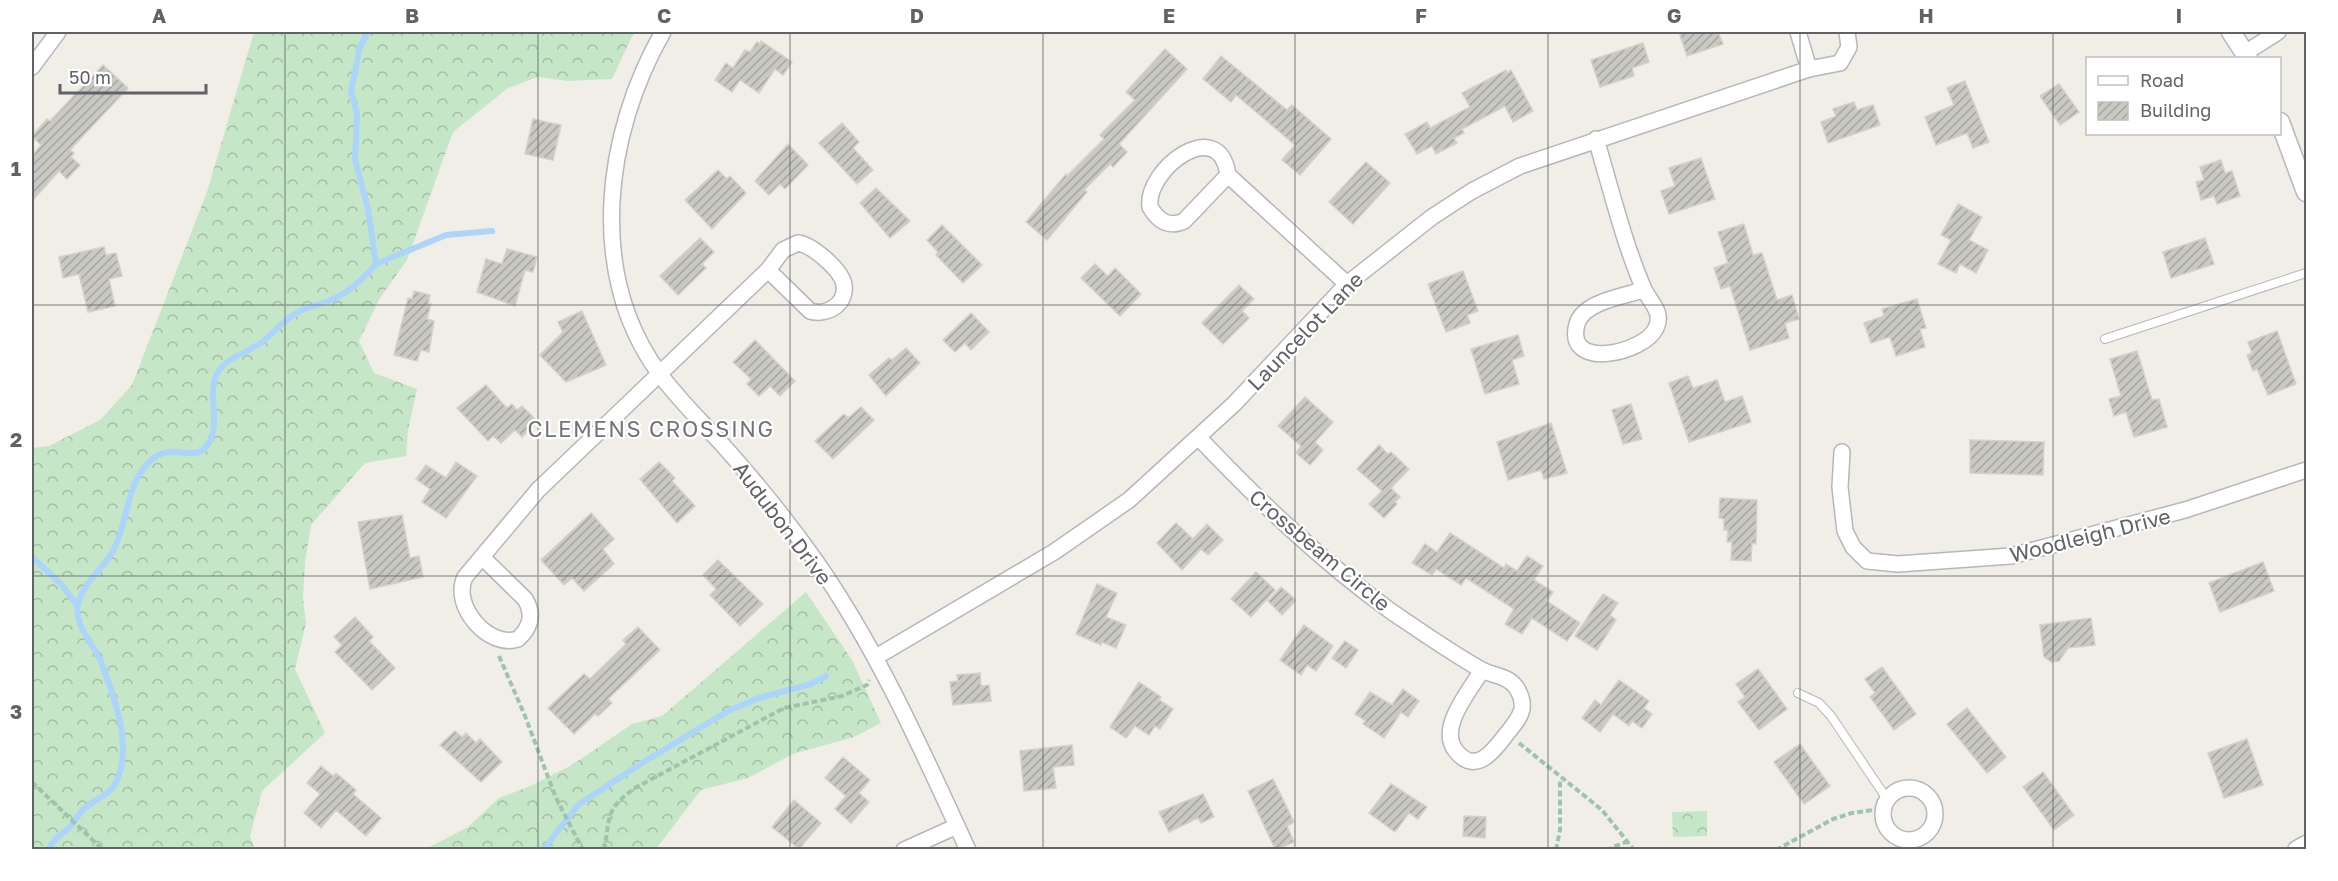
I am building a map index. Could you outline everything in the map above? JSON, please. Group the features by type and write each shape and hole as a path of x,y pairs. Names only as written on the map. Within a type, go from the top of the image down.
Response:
{"street":[{"path":"32,67 58,32"},
{"name":"Audubon Drive","path":"663,32 648,58 622,126 612,188 611,214 617,272 624,304 636,337 659,374 783,517 815,560 876,657 968,849"},
{"path":"1798,32 1809,69"},
{"name":"Launcelot Lane","path":"876,657 1096,525 1157,477 1199,438 1267,370 1347,284 1432,217 1472,191 1520,166 1596,139 1809,69 1839,63 1847,55 1849,46 1847,32"},
{"path":"2231,32 2246,56 2278,32"},
{"path":"2281,125 2307,192"},
{"path":"1596,139 1643,290 1658,315 1657,326 1645,342 1602,356 1593,355 1585,350 1577,340 1576,332 1582,315 1590,308 1643,290"},
{"path":"1228,175 1184,221 1176,225 1161,221 1150,207 1151,189 1178,157 1200,146 1215,151 1224,159 1228,175 1347,284"},
{"path":"482,557 525,598 530,607 530,625 518,639 501,642 491,637 464,608 460,598 460,588 465,577 538,490 768,270 783,250 798,243 806,244 842,276 844,292 835,307 827,312 810,311 768,270"},
{"name":"Crossbeam Circle","path":"1199,438 1265,507 1356,586 1482,670 1506,678 1520,694 1522,710 1506,734 1492,753 1474,762 1464,759 1450,743 1452,722 1482,670"},
{"name":"Woodleigh Drive","path":"1842,452 1840,498 1845,531 1853,547 1867,561 1898,564 2011,556 2076,542 2185,510 2307,470"},
{"path":"1909,788 1920,790 1933,804 1935,814 1932,826 1911,845 1892,835 1886,827 1885,804 1893,793 1909,788"},
{"path":"904,849 957,826"},
{"path":"2297,849 2307,845"}],"lane":[{"path":"2105,339 2307,273"},
{"path":"1798,693 1819,703 1831,716 1885,804"}],"path":[{"path":"501,642 498,658 525,716 556,798 583,849"},
{"path":"604,849 609,814 621,798 635,788 784,708 842,696 867,685 876,657"},
{"path":"1506,734 1602,810 1634,849"},
{"path":"1556,849 1560,830 1560,779"},
{"path":"32,782 103,849"},
{"path":"1776,849 1833,819 1885,804"},
{"path":"1606,849 1626,842"}],"green space":[{"path":"254,32 634,32 612,79 568,81 538,77 508,88 453,132 407,260 380,298 359,341 374,373 417,389 408,430 406,456 365,463 311,525 305,563 303,599 306,623 295,669 325,733 262,791 250,836 255,849 32,849 32,448 49,446 100,420 132,385 207,192"},
{"path":"806,592 852,660 881,723 854,737 793,754 748,778 701,790 656,849 426,849 468,827 499,798 528,787 572,765 632,724 662,716"},
{"path":"1707,811 1707,836 1673,837 1672,812"}],"building":[{"path":"1679,32 1718,32 1723,44 1687,56"},
{"path":"761,41 792,62 783,75 775,69 759,93 740,80 732,92 715,80 726,63 733,68 745,50 750,52 757,42 760,44"},
{"path":"1643,43 1649,62 1632,68 1634,76 1600,87 1591,60"},
{"path":"1165,49 1187,69 1119,144 1127,152 1113,167 1110,164 1084,190 1087,192 1047,240 1026,222 1066,174 1067,176 1104,139 1100,135 1135,100 1126,92"},
{"path":"1221,56 1287,110 1292,105 1331,139 1300,175 1282,160 1295,145 1236,95 1231,102 1203,79"},
{"path":"103,65 128,88 70,150 74,153 71,157 80,165 67,179 59,171 32,201 32,156 41,145 32,136 47,119 50,121"},
{"path":"1506,70 1507,73 1511,70 1533,111 1513,122 1505,106 1462,129 1464,133 1454,138 1457,143 1436,154 1432,146 1417,154 1405,134 1427,122 1430,128 1470,107 1462,93"},
{"path":"1965,81 1989,142 1973,148 1967,133 1936,145 1925,117 1954,105 1947,88"},
{"path":"2059,84 2079,112 2060,125 2040,96"},
{"path":"1854,102 1857,110 1873,105 1880,125 1828,143 1821,122 1836,116 1833,109"},
{"path":"533,119 561,125 553,160 525,154"},
{"path":"842,123 859,142 853,148 873,170 857,184 819,143"},
{"path":"788,144 808,165 785,189 780,184 769,195 755,181"},
{"path":"1701,158 1715,199 1669,214 1661,191 1675,186 1669,168"},
{"path":"2221,160 2225,173 2232,171 2240,196 2217,204 2214,196 2201,200 2196,182 2204,180 2200,167"},
{"path":"1366,162 1390,183 1353,224 1329,202"},
{"path":"718,170 727,179 730,176 746,193 712,229 685,200"},
{"path":"876,188 910,221 890,238 860,203"},
{"path":"1958,204 1982,217 1969,240 1988,250 1976,273 1960,264 1956,273 1938,264 1951,240 1941,235"},
{"path":"1744,224 1753,255 1762,253 1777,300 1792,295 1799,319 1785,323 1789,338 1750,350 1730,286 1721,289 1714,268 1728,263 1718,232"},
{"path":"942,225 982,265 963,283 936,255 938,252 927,240"},
{"path":"700,238 714,252 702,264 706,268 678,295 660,276"},
{"path":"2205,238 2214,264 2171,278 2163,252"},
{"path":"104,247 106,255 116,253 122,276 109,279 115,306 88,312 79,274 63,278 59,257"},
{"path":"507,249 537,257 533,272 525,270 515,306 477,292 486,259 502,264"},
{"path":"1095,264 1108,276 1115,268 1141,294 1120,316 1081,278"},
{"path":"1463,271 1478,311 1467,315 1470,323 1446,332 1428,284"},
{"path":"1239,285 1254,299 1242,311 1249,318 1223,344 1202,323"},
{"path":"414,291 430,295 428,304 431,304 427,319 434,321 429,352 421,350 417,361 394,355 408,298 412,299"},
{"path":"1917,299 1926,328 1920,329 1925,347 1896,356 1890,337 1871,343 1864,323 1884,316 1882,309"},
{"path":"582,311 606,365 566,382 540,355 563,332 558,322"},
{"path":"971,313 989,332 971,350 965,343 955,352 943,340"},
{"path":"2277,331 2296,384 2268,395 2257,369 2253,371 2247,355 2252,353 2248,342"},
{"path":"1518,335 1524,356 1512,360 1519,384 1485,394 1471,349"},
{"path":"755,340 795,381 780,396 770,386 759,396 747,384 751,379 733,362"},
{"path":"906,348 920,363 886,396 869,375 889,358 892,360"},
{"path":"2137,351 2152,400 2159,399 2167,427 2134,437 2126,412 2114,416 2109,399 2121,396 2110,359"},
{"path":"1688,376 1693,388 1717,380 1725,402 1742,396 1751,422 1689,442 1669,383"},
{"path":"486,385 507,408 512,404 517,410 522,406 538,422 522,437 515,430 501,443 493,436 488,441 457,408"},
{"path":"1305,397 1333,422 1315,442 1323,450 1310,465 1296,453 1301,446 1278,426"},
{"path":"1631,404 1642,439 1623,444 1612,410"},
{"path":"861,407 874,420 833,459 815,441 844,414 848,418"},
{"path":"1551,423 1567,473 1544,479 1541,470 1508,480 1497,442"},
{"path":"1970,440 2044,442 2043,475 1970,473"},
{"path":"1379,445 1388,454 1391,452 1409,469 1391,488 1400,497 1395,502 1397,504 1384,518 1369,504 1382,491 1357,469"},
{"path":"456,462 477,476 446,518 422,502 430,489 416,479 426,465 446,478"},
{"path":"659,462 675,478 672,481 695,506 677,523 640,479"},
{"path":"1720,498 1757,500 1756,544 1752,543 1751,561 1731,560 1732,542 1727,542 1728,530 1724,530 1724,519 1719,518"},
{"path":"591,513 614,539 603,549 614,564 584,591 572,578 564,585 541,560"},
{"path":"402,515 410,558 419,556 423,577 370,589 358,522"},
{"path":"1176,523 1193,539 1207,524 1223,540 1208,555 1201,549 1182,570 1157,543"},
{"path":"1450,533 1504,568 1506,564 1517,571 1527,556 1543,566 1534,580 1553,592 1547,601 1580,623 1567,641 1532,618 1522,634 1505,624 1514,609 1466,578 1461,585 1436,569 1432,575 1412,563 1425,544 1437,552"},
{"path":"718,560 763,604 740,626 710,595 716,589 703,575"},
{"path":"2263,562 2274,591 2220,612 2209,583"},
{"path":"1256,572 1275,590 1251,617 1231,599"},
{"path":"1097,584 1117,593 1106,617 1126,625 1116,648 1102,642 1101,645 1076,634"},
{"path":"1281,587 1296,600 1282,615 1268,601"},
{"path":"1603,594 1618,603 1610,615 1616,620 1597,650 1575,636"},
{"path":"355,617 373,637 369,641 395,668 372,690 335,652 342,645 334,637"},
{"path":"2091,618 2095,645 2068,648 2059,661 2051,662 2044,657 2040,625"},
{"path":"1304,625 1333,646 1316,671 1307,665 1301,675 1280,660"},
{"path":"638,627 660,650 608,699 612,703 598,716 595,714 574,734 548,708 584,674 590,679 626,644 623,640"},
{"path":"1345,641 1358,650 1346,668 1332,658"},
{"path":"1882,667 1916,714 1894,730 1870,697 1875,693 1865,679"},
{"path":"1758,669 1787,709 1759,730 1738,702 1745,697 1736,684"},
{"path":"980,673 981,686 989,685 991,701 953,705 950,682 958,681 957,675"},
{"path":"1619,680 1649,701 1644,708 1652,714 1642,728 1632,721 1629,726 1613,714 1600,732 1582,718 1595,700 1601,705"},
{"path":"1139,682 1161,697 1159,700 1173,709 1160,729 1155,726 1149,735 1135,726 1126,738 1110,727"},
{"path":"1403,689 1419,701 1408,717 1401,712 1384,738 1363,724 1366,721 1355,714 1370,692 1392,705"},
{"path":"1967,708 2006,757 1987,773 1947,724"},
{"path":"455,731 462,737 466,733 476,743 480,739 502,762 481,782 440,745"},
{"path":"2247,739 2263,785 2224,798 2208,753"},
{"path":"1800,744 1830,786 1804,804 1774,762"},
{"path":"1072,745 1074,765 1053,767 1056,788 1024,791 1020,751"},
{"path":"843,757 870,780 859,793 869,802 851,823 835,809 846,796 825,778"},
{"path":"321,766 333,776 336,773 356,790 353,794 381,818 366,836 336,810 321,828 304,813 320,794 307,783"},
{"path":"2043,772 2074,815 2054,830 2023,787"},
{"path":"1273,779 1294,822 1287,826 1294,842 1278,849 1275,849 1248,791"},
{"path":"1391,784 1427,807 1418,819 1409,813 1395,832 1369,813"},
{"path":"1203,794 1214,817 1201,823 1198,818 1169,832 1159,812"},
{"path":"794,800 821,823 799,849 772,827"},
{"path":"1464,816 1486,817 1485,838 1463,836"}],"waterway":[{"path":"49,850 54,841 69,828 87,806 109,792 120,772 123,745 119,716 101,662 81,627 77,612 80,597 88,583 109,558 118,540 138,477 145,466 162,453 195,453 205,448 211,439 213,429 215,378 224,365 262,342 295,314 348,291 376,264 368,209 355,159 357,114 351,91 360,47 368,32"},
{"path":"376,264 446,235 492,231"},
{"path":"32,557 61,584 77,605"},
{"path":"543,850 578,805 642,763 728,711 759,698 811,684 826,676"}],"district":[{"name":"CLEMENS CROSSING","path":"651,428"}]}
